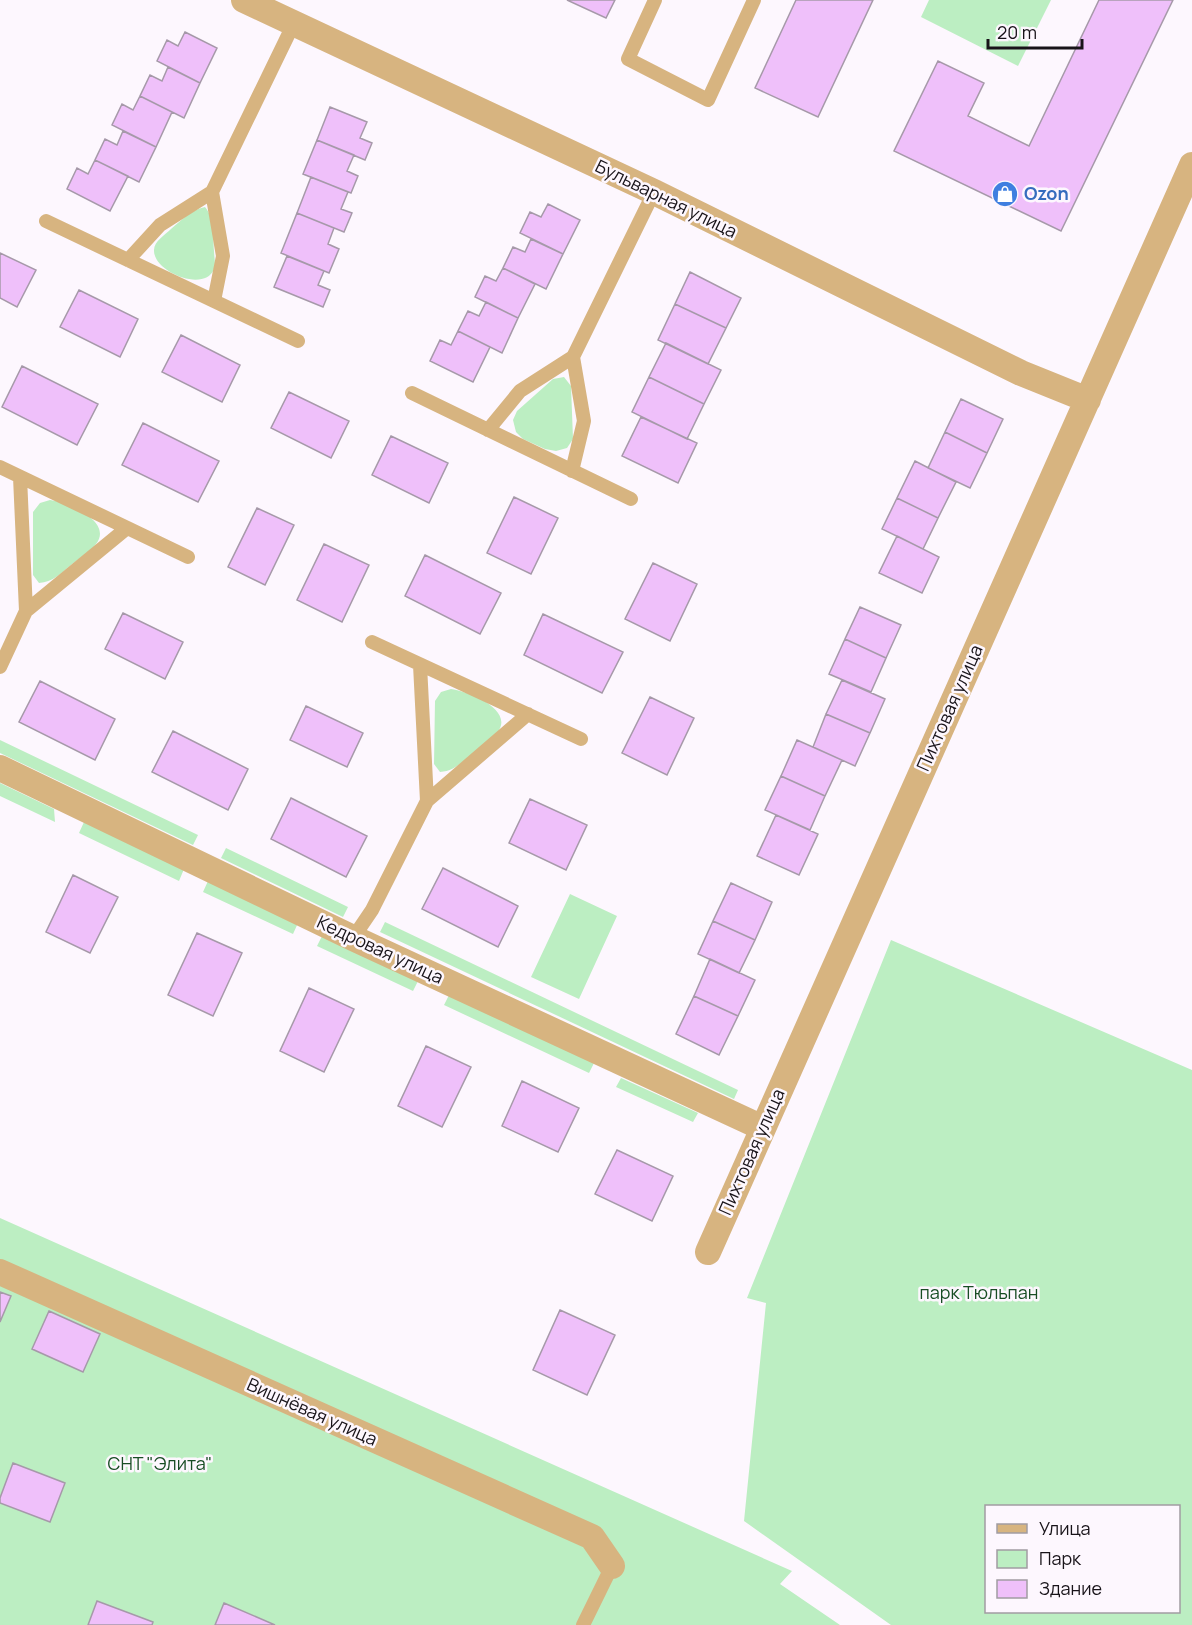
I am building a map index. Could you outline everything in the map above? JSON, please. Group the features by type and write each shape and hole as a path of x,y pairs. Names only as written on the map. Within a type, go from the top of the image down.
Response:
{"street":[{"name":"Бульварная улица","path":"244,0 654,192 1021,373 1088,400"},
{"name":"Пихтовая улица","path":"708,1251 1192,165"},
{"name":"Кедровая улица","path":"0,768 353,938 763,1128"},
{"name":"Вишнёвая улица","path":"0,1272 592,1537 612,1566"}],"lane":[{"path":"656,0 627,59 708,100 754,0"},
{"path":"128,260 160,225 212,192 294,23"},
{"path":"212,192 223,256 214,301"},
{"path":"488,430 520,391 573,357 654,192"},
{"path":"46,221 298,341"},
{"path":"572,471 584,421 573,357"},
{"path":"412,393 631,499"},
{"path":"0,467 188,557"},
{"path":"20,477 26,611"},
{"path":"0,667 26,611 127,528"},
{"path":"372,642 581,739"},
{"path":"420,665 427,801"},
{"path":"353,938 372,910 427,801 528,714"},
{"path":"583,1625 612,1566"}],"green space":[{"path":"929,0 1051,0 1018,66 921,17"},
{"path":"205,207 213,228 214,269 209,276 201,279 180,277 162,266 156,258 154,247 160,238 186,216"},
{"path":"564,377 571,386 573,439 567,448 556,451 545,449 523,439 516,432 513,420 517,411 553,379"},
{"path":"50,500 66,504 86,514 94,520 99,528 100,536 91,550 60,574 39,583 33,575 33,512 40,503"},
{"path":"451,689 468,693 488,703 500,717 501,725 492,739 461,763 440,772 434,764 435,701 441,692"},
{"path":"0,740 198,835 193,845 0,753"},
{"path":"0,783 54,809 55,822 0,796"},
{"path":"84,822 184,869 179,881 79,833"},
{"path":"226,848 348,907 343,917 221,858"},
{"path":"208,881 298,923 293,934 203,892"},
{"path":"570,894 617,916 579,999 531,977"},
{"path":"385,922 738,1090 734,1099 380,932"},
{"path":"322,936 418,981 413,991 317,946"},
{"name":"парк Тюльпан","path":"891,940 1192,1070 1192,1625 891,1625 744,1521 766,1303 747,1298"},
{"path":"449,995 594,1063 589,1073 444,1005"},
{"path":"621,1078 698,1113 693,1122 616,1087"},
{"name":"СНТ \"Элита\"","path":"0,1218 792,1571 780,1584 840,1625 0,1625"}],"building":[{"path":"567,0 615,0 606,18"},
{"path":"796,0 873,0 818,117 755,88"},
{"path":"1099,0 1173,0 1061,231 894,151 938,61 984,83 968,116 1029,146"},
{"path":"185,32 217,48 200,83 157,61 167,40 178,46"},
{"path":"168,67 200,83 184,118 140,96 150,75 162,81"},
{"path":"140,96 172,112 156,147 112,125 122,104 133,110"},
{"path":"330,107 367,122 360,138 372,143 365,160 317,140"},
{"path":"123,131 156,147 139,182 95,160 105,139 117,145"},
{"path":"317,140 354,155 347,171 358,176 351,193 303,174"},
{"path":"95,160 128,176 110,211 67,189 77,168 88,174"},
{"path":"311,177 348,192 341,209 352,213 344,232 297,213"},
{"path":"548,204 580,220 563,254 520,233 530,212 541,217"},
{"path":"297,213 334,228 328,244 339,249 329,273 281,253"},
{"path":"531,239 563,254 546,289 503,268 513,247 525,252"},
{"path":"0,253 36,270 17,307 0,298"},
{"path":"287,256 324,271 318,285 330,290 323,307 274,287"},
{"path":"503,268 535,284 518,318 475,297 485,276 496,281"},
{"path":"690,272 741,298 726,328 675,304"},
{"path":"79,290 138,319 120,357 60,327"},
{"path":"486,302 518,318 502,353 458,331 468,311 479,316"},
{"path":"675,304 726,328 708,364 658,340"},
{"path":"458,331 490,347 473,382 430,361 440,340 451,345"},
{"path":"181,335 240,365 222,402 162,372"},
{"path":"666,343 721,370 704,404 649,377"},
{"path":"22,366 98,404 77,445 2,407"},
{"path":"649,377 704,404 687,439 632,412"},
{"path":"289,392 349,421 331,458 271,428"},
{"path":"961,399 1003,419 987,453 945,432"},
{"path":"641,417 697,443 678,483 622,456"},
{"path":"143,423 219,461 198,502 122,465"},
{"path":"945,432 987,453 970,488 928,468"},
{"path":"391,436 448,463 429,503 372,475"},
{"path":"915,461 956,482 938,518 897,498"},
{"path":"514,497 558,518 531,574 487,553"},
{"path":"897,498 938,518 923,549 882,529"},
{"path":"257,508 294,525 265,585 228,567"},
{"path":"897,536 939,557 922,593 879,573"},
{"path":"324,544 369,565 342,622 297,600"},
{"path":"425,555 501,593 480,634 405,596"},
{"path":"653,563 697,584 670,641 625,619"},
{"path":"860,607 901,625 886,658 845,639"},
{"path":"123,613 183,642 165,679 105,649"},
{"path":"543,614 623,652 602,693 524,655"},
{"path":"845,639 886,658 871,692 829,674"},
{"path":"842,680 885,699 870,733 826,714"},
{"path":"40,681 115,719 95,760 19,722"},
{"path":"650,697 694,718 667,775 622,753"},
{"path":"306,706 363,733 347,767 290,740"},
{"path":"826,714 870,733 855,766 813,747"},
{"path":"173,731 248,769 228,810 152,772"},
{"path":"797,740 842,760 825,796 781,776"},
{"path":"781,776 825,796 810,830 765,810"},
{"path":"291,798 367,836 346,877 271,839"},
{"path":"530,799 587,825 566,870 509,843"},
{"path":"776,815 818,834 799,875 757,856"},
{"path":"443,868 518,906 498,947 422,909"},
{"path":"73,875 118,897 90,953 46,932"},
{"path":"731,883 772,902 755,940 713,921"},
{"path":"713,921 755,940 739,973 698,954"},
{"path":"197,933 242,953 213,1016 168,995"},
{"path":"710,959 755,980 738,1016 694,996"},
{"path":"309,988 354,1009 324,1072 280,1051"},
{"path":"694,996 738,1016 719,1055 676,1034"},
{"path":"426,1046 471,1067 442,1127 398,1106"},
{"path":"522,1081 579,1108 558,1152 502,1126"},
{"path":"617,1150 673,1176 652,1221 595,1194"},
{"path":"0,1292 11,1296 0,1322"},
{"path":"560,1310 615,1335 587,1395 533,1370"},
{"path":"49,1311 100,1334 83,1372 32,1349"},
{"path":"13,1463 65,1483 50,1522 0,1503"},
{"path":"97,1601 153,1622 152,1625 88,1625"},
{"path":"224,1603 275,1625 215,1625"}],"place":[{"name":"Ozon","path":"1005,194"}]}
